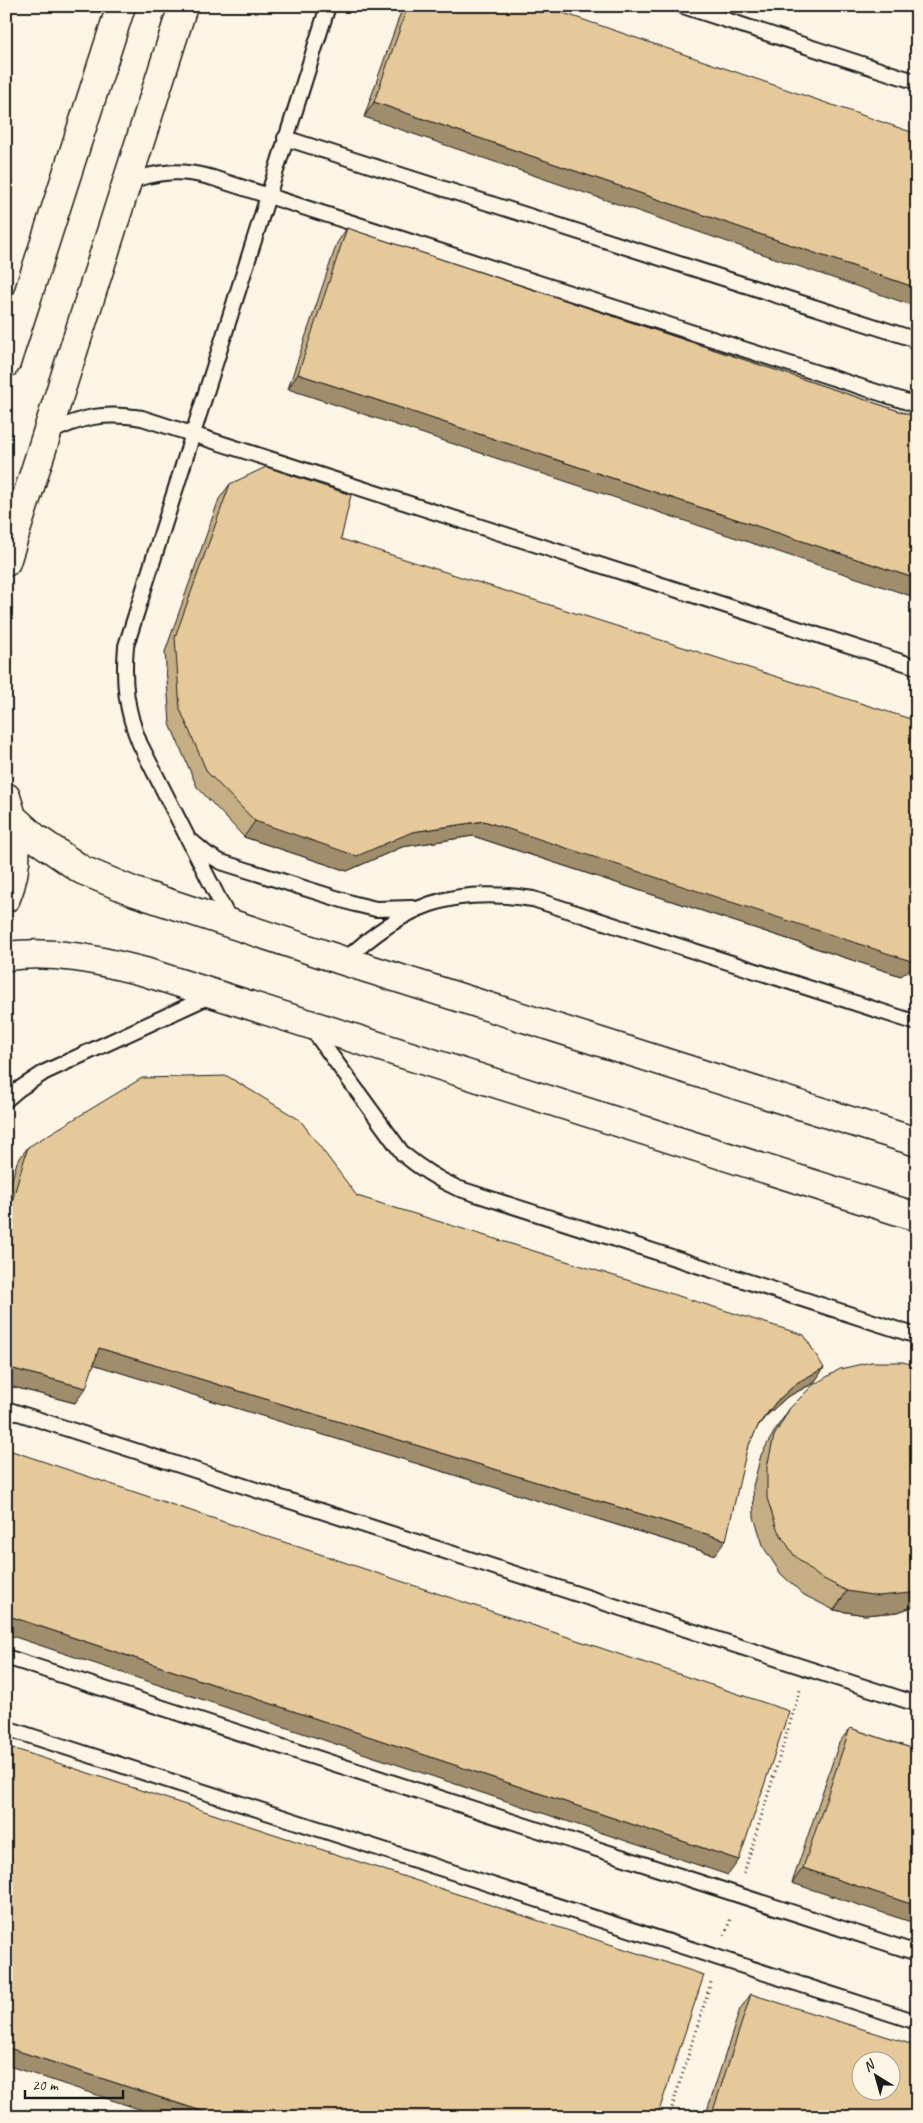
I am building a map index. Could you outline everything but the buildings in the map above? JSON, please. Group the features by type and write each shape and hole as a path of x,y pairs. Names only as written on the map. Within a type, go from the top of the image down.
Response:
{"street":[{"path":"6,363 121,6"},
{"path":"6,562 183,6"},
{"path":"6,898 12,883 17,850 10,807"},
{"path":"10,807 34,837 82,870 135,892 344,961 917,1142"},
{"path":"6,956 29,953 62,954 145,972 917,1217"}],"lane":[{"path":"232,924 140,744 130,720 125,696 126,646 328,6"},
{"path":"683,6 917,82"},
{"path":"285,138 917,340"},
{"path":"128,182 148,175 170,171 192,172 917,405"},
{"path":"47,434 69,423 92,416 118,414 142,418 917,667"},
{"path":"186,833 208,854 221,862 245,870 376,909 399,910 422,907"},
{"path":"344,961 372,936 397,919 422,907 449,898 477,894 505,895 533,899 917,1023"},
{"path":"6,1100 18,1089 45,1072 214,994"},
{"path":"309,1024 394,1142 419,1168 437,1179 467,1191 917,1336"},
{"path":"6,1409 917,1704"},
{"path":"6,1657 917,1953"},
{"path":"6,1728 917,2022"}]}
